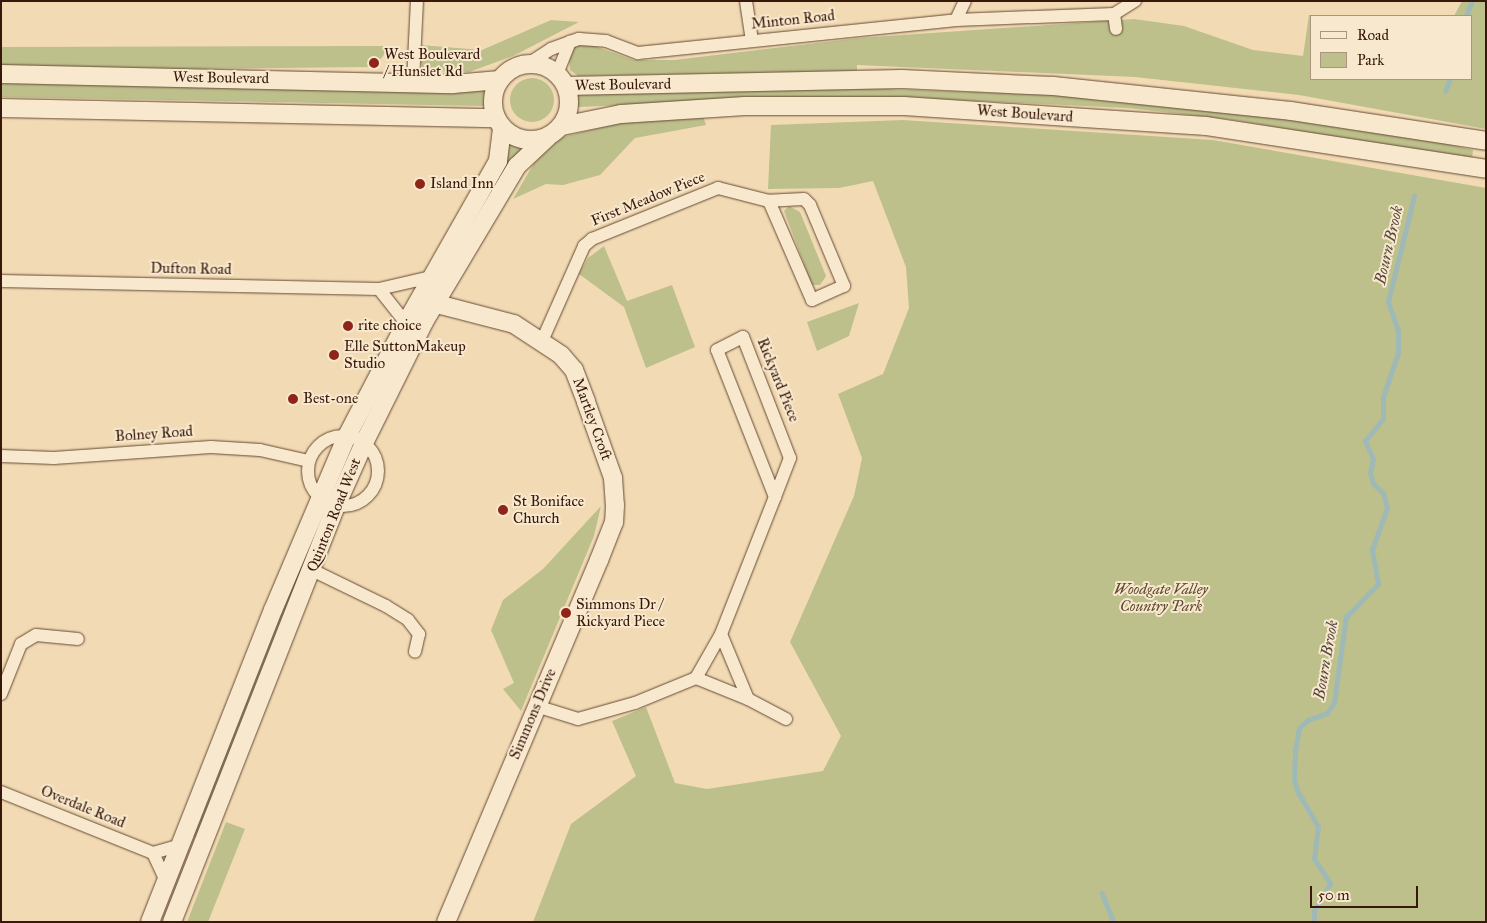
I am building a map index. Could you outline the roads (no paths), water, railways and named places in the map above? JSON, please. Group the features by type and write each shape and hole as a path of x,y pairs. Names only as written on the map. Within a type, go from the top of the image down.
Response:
{"main road":[{"path":"528,64 539,64 561,80 569,107 555,132 532,141 516,138 499,122 492,100 500,80 514,68 528,64"},
{"name":"West Boulevard","path":"1,74 453,84 500,80"},
{"name":"West Boulevard","path":"561,80 902,79 1053,86 1262,107 1486,140"},
{"name":"West Boulevard","path":"555,132 621,114 746,106 904,106 1206,126 1486,169"},
{"path":"1,108 499,122"},
{"name":"Quinton Road West","path":"172,922 312,570 328,502 347,436 406,323 429,299 431,277 498,161 499,122"},
{"name":"Quinton Road West","path":"150,922 181,845 328,502 364,442 429,299 517,166 555,132"},
{"name":"Martley Croft","path":"429,299 514,324 542,341 574,370 613,478 615,505"},
{"name":"Simmons Drive","path":"446,922 605,546 614,522 615,505"},
{"path":"181,845 200,852"},
{"path":"166,881 186,888"}],"street":[{"path":"413,82 417,1"},
{"path":"746,1 752,41"},
{"path":"956,20 966,1"},
{"name":"Minton Road","path":"528,64 551,49 579,39 606,41 638,53 956,20 1114,14 1135,1"},
{"path":"1114,14 1116,30"},
{"path":"561,80 570,42"},
{"name":"First Meadow Piece","path":"542,341 584,246 592,239 718,188 769,201 804,199 810,205 844,286 812,300 769,201"},
{"name":"Dufton Road","path":"1,281 379,289 431,277"},
{"path":"379,289 406,323"},
{"name":"Rickyard Piece","path":"696,678 721,634 790,458 743,337 717,350 775,496"},
{"path":"347,436 364,442 377,463 374,489 364,500 350,506 328,502 309,481 308,461 317,446 331,438 347,436"},
{"name":"Bolney Road","path":"1,456 54,458 211,447 260,450 308,461"},
{"path":"312,570 386,606 408,620 420,634 415,652"},
{"path":"721,634 748,699"},
{"path":"1,694 21,644 36,635 78,639"},
{"path":"536,706 578,719 635,703 696,678 748,699 786,719"},
{"name":"Overdale Road","path":"1,792 153,852"},
{"path":"166,881 153,852 181,845"}],"waterway":[{"name":"Bourn Brook","path":"1466,15 1472,1"},
{"name":"Bourn Brook","path":"1445,91 1450,80"},
{"name":"Bourn Brook","path":"1314,922 1314,911 1330,883 1314,859 1318,827 1298,793 1294,780 1295,751 1299,728 1308,720 1327,713 1334,703 1346,617 1378,584 1372,550 1387,508 1383,493 1373,484 1370,473 1373,459 1365,441 1383,419 1383,397 1398,353 1398,331 1388,302 1414,196"},
{"path":"1102,893 1114,922"}],"place":[{"name":"West Boulevard / Hunslet Rd","path":"374,63"},
{"name":"Island Inn","path":"420,184"},
{"name":"rite choice","path":"348,326"},
{"name":"Elle SuttonMakeup Studio","path":"334,355"},
{"name":"Best-one","path":"293,399"},
{"name":"St Boniface Church","path":"503,510"},
{"name":"Simmons Dr / Rickyard Piece","path":"566,613"}],"park label":[{"name":"Woodgate Valley Country Park","path":"1161,598"}]}
